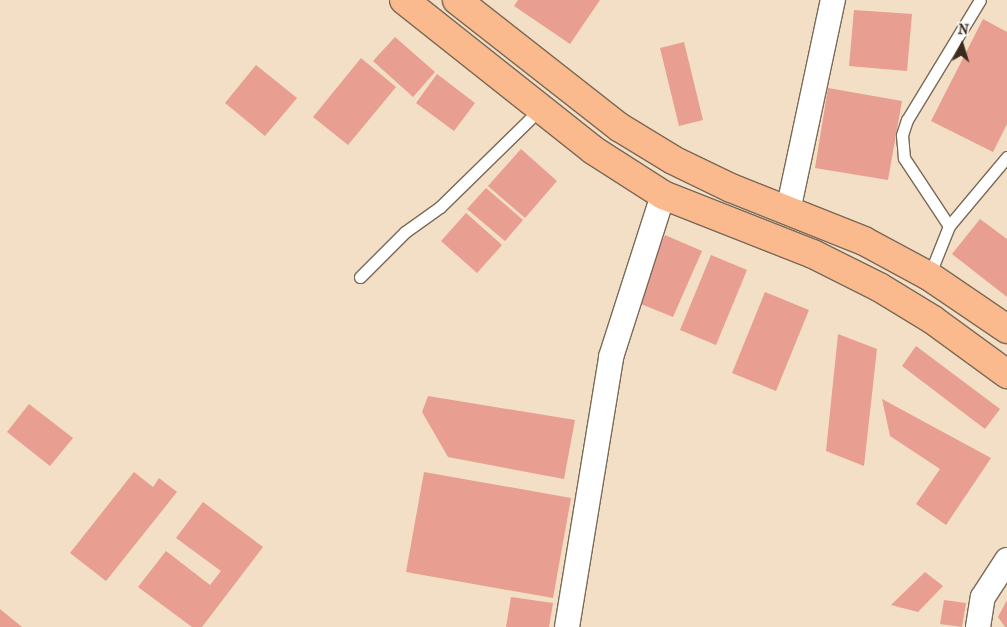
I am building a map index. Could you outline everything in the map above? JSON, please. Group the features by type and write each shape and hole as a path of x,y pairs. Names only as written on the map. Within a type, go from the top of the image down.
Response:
{"highway":[{"path":"404,0 539,110 593,150 664,195 813,254 879,287 933,320 1007,374"},
{"path":"457,0 619,127 673,160 788,211 864,241 929,276 1007,329"}],"street":[{"path":"788,211 833,0"},
{"path":"567,627 611,357 664,195"},
{"path":"978,627 983,597 1007,560"},
{"path":"983,597 988,627"}],"lane":[{"path":"949,226 904,158 902,135 907,120 980,0"},
{"path":"360,277 405,232 440,207 539,110"},
{"path":"929,276 949,226 1007,157"}],"building":[{"path":"518,0 600,0 570,44 514,6"},
{"path":"854,10 912,14 907,71 849,66"},
{"path":"983,19 1007,32 1007,124 993,152 931,121"},
{"path":"395,37 435,72 413,97 373,61"},
{"path":"684,42 703,120 679,126 660,48"},
{"path":"361,58 396,87 348,145 313,117"},
{"path":"256,65 297,98 265,136 225,103"},
{"path":"437,74 475,103 454,131 416,103"},
{"path":"828,88 902,101 888,180 815,168"},
{"path":"521,149 557,181 525,218 488,186"},
{"path":"486,188 523,220 505,241 467,209"},
{"path":"466,213 502,245 477,273 441,241"},
{"path":"980,219 1007,239 1007,297 952,254"},
{"path":"665,235 702,251 673,317 636,302"},
{"path":"711,255 747,270 716,345 680,330"},
{"path":"765,292 809,310 776,391 732,373"},
{"path":"838,334 877,349 864,466 826,451"},
{"path":"916,346 1000,409 985,429 902,366"},
{"path":"428,396 575,420 564,479 448,457 422,412"},
{"path":"882,399 991,458 946,525 916,504 940,469 890,436"},
{"path":"29,404 73,438 50,466 7,432"},
{"path":"134,472 153,487 159,478 177,492 106,581 70,553"},
{"path":"424,472 571,498 553,598 406,572"},
{"path":"203,502 263,547 202,627 192,627 138,587 166,551 210,585 221,571 176,538"},
{"path":"925,572 943,586 918,612 891,605"},
{"path":"511,597 553,603 549,627 506,627"},
{"path":"944,600 966,603 962,627 940,624"},
{"path":"1007,600 1007,627 1005,627 998,617"},
{"path":"0,609 22,627 0,627"}]}
